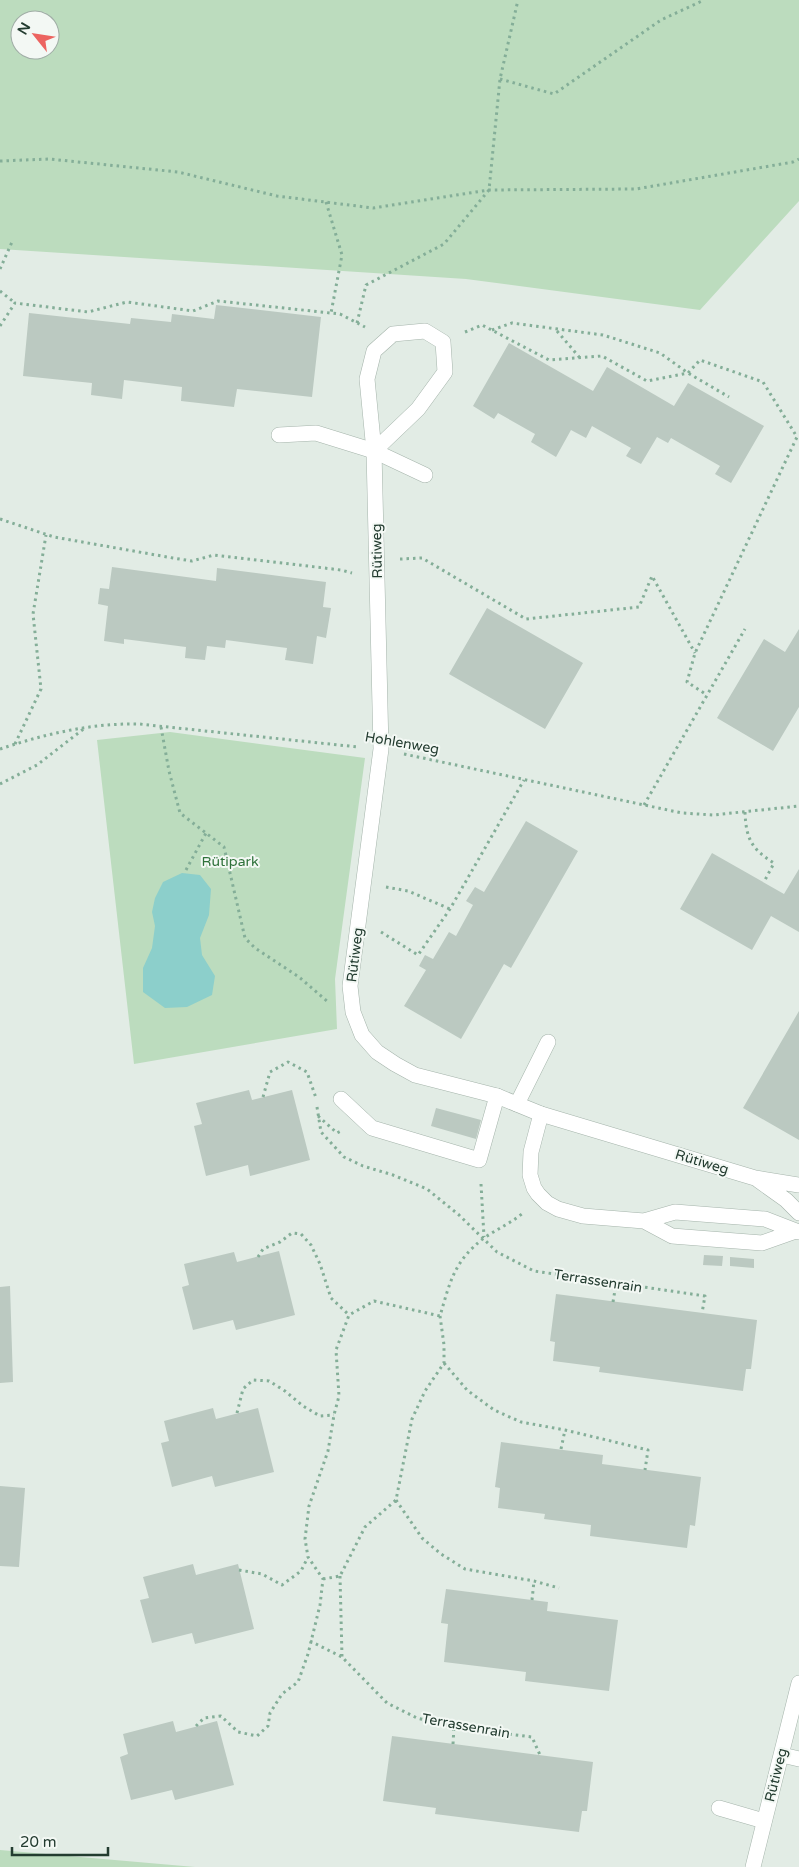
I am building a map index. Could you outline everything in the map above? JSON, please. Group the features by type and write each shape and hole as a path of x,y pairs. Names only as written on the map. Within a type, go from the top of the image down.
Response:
{"street":[{"path":"374,451 418,409 445,372 443,342 425,331 393,334 388,339"},
{"name":"Rütiweg","path":"388,339 374,351 367,380 374,451 381,749 350,986 353,1012 362,1035 376,1052 416,1075 497,1096 541,1114 755,1178 799,1185"},
{"path":"279,435 316,433 374,451 425,475"},
{"path":"517,1104 548,1042"},
{"path":"341,1099 372,1128 479,1160 497,1096"},
{"path":"541,1114 531,1152 529,1168 534,1188 542,1198 569,1214 644,1221 675,1212 765,1219 797,1231"},
{"name":"Rütiweg","path":"755,1178 786,1200 799,1213"},
{"path":"644,1221 672,1236 762,1243 797,1231"},
{"name":"Rütiweg","path":"754,1867 799,1683"},
{"path":"782,1755 799,1759"},
{"path":"719,1808 764,1821"}],"path":[{"path":"357,323 366,285 444,244 490,190 500,79 518,0"},
{"path":"500,79 554,94 661,20 704,0"},
{"path":"0,161 49,159 178,172 277,196 373,208 490,190 636,189 792,162 799,159"},
{"path":"326,202 342,255 331,313"},
{"path":"0,269 12,242"},
{"path":"0,291 15,303 88,312 126,302 193,311 218,301 340,314 388,339"},
{"path":"0,326 15,303"},
{"path":"492,330 512,323 603,336 660,353 688,373 729,397"},
{"path":"443,342 482,325 549,360 602,356 647,380 688,373 700,360 763,382 797,437 695,653 687,682 707,695"},
{"path":"557,330 580,358"},
{"path":"0,519 46,535 192,561 214,555 341,570 377,581"},
{"path":"15,744 41,689 33,614 46,535"},
{"path":"377,560 422,558 526,619 639,608 652,576 695,653"},
{"path":"644,805 745,629"},
{"name":"Hohlenweg","path":"0,749 63,730 117,724 161,726 381,749 697,815 799,806"},
{"path":"161,726 169,772 180,813 224,847 245,938 255,948 299,977 337,1010 355,1019"},
{"path":"0,784 37,765 86,727"},
{"path":"359,918 418,955 450,909 524,780"},
{"path":"745,812 746,827 751,843 763,856 774,863 765,880"},
{"path":"186,870 206,833"},
{"path":"364,884 408,891 450,909"},
{"path":"318,1116 337,1133"},
{"path":"479,1160 484,1238"},
{"path":"342,1657 340,1576 364,1527 396,1500 412,1419 425,1391 444,1363 444,1344 440,1316 450,1282 459,1262 484,1238 516,1219"},
{"path":"258,1257 263,1249 280,1242 292,1233 301,1234 311,1245 317,1257 331,1298 349,1315"},
{"name":"Terrassenrain","path":"484,1238 497,1252 534,1271 705,1296 702,1313"},
{"path":"613,1302 616,1284"},
{"path":"196,1726 204,1718 221,1716 238,1732 257,1736 268,1726 270,1714 282,1694 298,1682 308,1654 320,1605 324,1579 308,1557 304,1539 309,1506 328,1451 339,1396 336,1350 349,1315 374,1301 440,1316"},
{"path":"444,1363 467,1390 494,1410 521,1422 565,1430 648,1450 645,1470"},
{"path":"237,1414 243,1389 253,1380 269,1381 320,1416 334,1415"},
{"path":"561,1449 565,1430"},
{"path":"396,1500 422,1538 441,1554 465,1569 534,1581 559,1588"},
{"path":"239,1570 262,1574 282,1585 302,1571 308,1557"},
{"path":"324,1579 340,1576"},
{"path":"532,1600 534,1581"},
{"name":"Terrassenrain","path":"310,1640 342,1657 387,1703 417,1718 454,1727 532,1737 540,1755"},
{"path":"453,1744 454,1727"}],"green space":[{"path":"0,0 799,0 799,201 700,310 466,279 0,249"},
{"name":"Rütipark","path":"170,732 365,758 335,979 337,1029 134,1064 97,740"},
{"path":"0,1850 195,1867 0,1867"}],"water":[{"path":"182,873 200,875 211,889 209,915 200,938 202,955 215,976 212,995 187,1007 165,1008 143,992 143,968 152,948 155,926 152,912 155,898 163,882"}],"building":[{"path":"216,305 321,317 312,397 237,389 234,407 181,401 182,387 124,380 122,399 91,395 92,383 23,376 29,313 130,324 131,318 171,322 172,314 214,319"},
{"path":"509,343 593,391 607,367 674,406 688,383 764,426 731,483 715,474 720,466 671,438 668,443 657,437 641,464 626,456 631,448 592,426 586,438 571,430 556,457 531,442 535,434 498,413 494,419 473,406"},
{"path":"112,567 216,581 217,568 326,582 323,607 331,608 326,638 317,636 313,664 285,660 287,648 226,640 225,648 207,646 205,660 185,658 186,647 124,639 124,644 104,641 108,606 98,604 100,588 109,589"},
{"path":"487,608 583,663 545,729 449,674"},
{"path":"799,629 799,707 773,751 717,718 764,639 785,652"},
{"path":"526,821 578,851 511,968 504,964 461,1039 404,1006 426,970 419,966 425,955 433,959 449,932 456,936 473,905 466,901 475,887 484,892"},
{"path":"712,853 784,894 799,869 799,932 771,916 752,950 680,909"},
{"path":"799,1011 799,1140 743,1108"},
{"path":"249,1090 252,1100 292,1090 310,1160 250,1176 248,1165 206,1176 194,1126 202,1124 196,1103"},
{"path":"436,1108 481,1120 476,1139 431,1126"},
{"path":"279,1251 295,1315 236,1330 233,1320 193,1330 182,1287 189,1285 184,1264 234,1252 237,1262"},
{"path":"704,1255 723,1256 722,1266 703,1265"},
{"path":"730,1257 754,1259 754,1268 730,1266"},
{"path":"10,1286 13,1382 0,1383 0,1287"},
{"path":"556,1294 757,1320 751,1369 746,1369 743,1391 599,1372 600,1367 553,1361 555,1342 550,1341"},
{"path":"213,1408 216,1419 258,1408 274,1472 215,1487 212,1476 172,1487 161,1443 169,1441 164,1421"},
{"path":"501,1442 603,1455 602,1464 701,1477 695,1526 690,1525 687,1548 590,1536 591,1525 544,1519 545,1514 498,1508 500,1488 495,1487"},
{"path":"0,1486 25,1488 19,1567 0,1566"},
{"path":"193,1564 196,1575 238,1564 254,1629 195,1644 192,1633 152,1643 140,1600 149,1598 143,1577"},
{"path":"446,1589 548,1602 547,1611 618,1620 609,1691 525,1681 526,1672 444,1662 448,1624 441,1623"},
{"path":"173,1721 176,1732 217,1721 234,1785 175,1800 172,1790 131,1800 120,1757 128,1754 123,1734"},
{"path":"392,1736 593,1762 587,1811 582,1811 579,1832 435,1814 436,1808 383,1801"}]}
